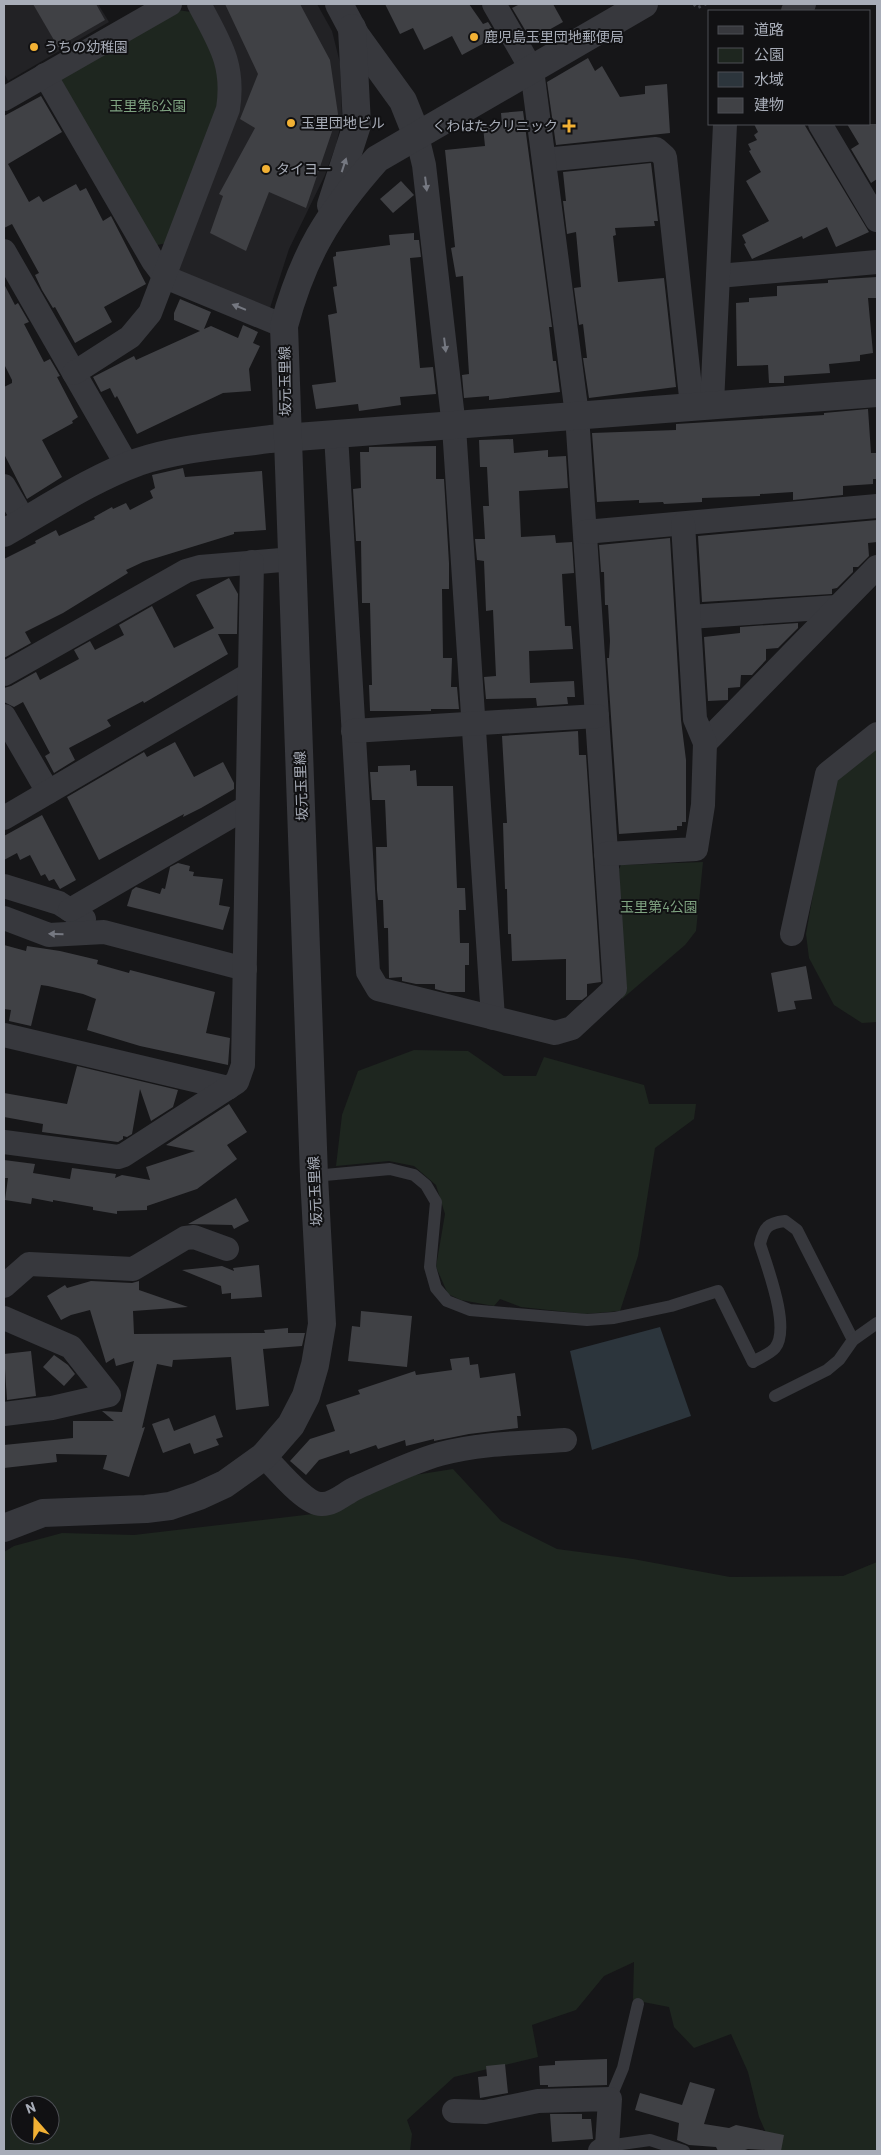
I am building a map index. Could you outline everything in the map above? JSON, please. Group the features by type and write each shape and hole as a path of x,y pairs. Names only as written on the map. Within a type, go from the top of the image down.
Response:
{"street":[{"path":"4,99 170,4"},
{"path":"74,373 130,337 150,313 228,109 231,94 227,61 199,4"},
{"path":"339,4 352,28 403,101 417,136 424,165 454,426 493,1018"},
{"path":"336,435 368,972 378,989 555,1034 572,1028 615,988 577,415 532,70 494,4"},
{"name":"坂元玉里線","path":"4,1528 43,1513 146,1510 170,1506 199,1496 225,1484 264,1456 290,1425 306,1396 315,1365 322,1324 314,1176 284,326 305,261 323,228 349,190 377,159 644,4"},
{"path":"323,228 357,125 352,28"},
{"path":"45,75 153,261 165,277 284,326"},
{"path":"702,405 718,276 725,125"},
{"path":"821,125 877,220"},
{"path":"544,160 656,149 665,157 702,405"},
{"path":"4,251 128,467"},
{"path":"718,276 877,262"},
{"path":"4,486 14,528 82,489 138,462 178,452 287,438 877,392"},
{"path":"585,532 877,506"},
{"path":"606,854 696,849 703,805 706,743 695,719 683,524"},
{"path":"4,674 186,571 200,567 293,559"},
{"path":"4,1142 118,1156 124,1155 136,1150 237,1082 243,1065 252,562"},
{"path":"706,743 877,567"},
{"path":"689,618 837,608"},
{"path":"4,818 250,674"},
{"path":"4,716 48,792"},
{"path":"353,731 597,716"},
{"path":"792,934 827,774 877,734"},
{"path":"70,910 248,807"},
{"path":"4,886 59,903 104,932"},
{"path":"4,918 49,935 104,932 244,969"},
{"path":"4,1035 228,1088"},
{"path":"4,1286 29,1264 133,1269 185,1238 194,1237 227,1249"},
{"path":"4,1318 72,1347 109,1395 52,1408 4,1414"},
{"path":"264,1456 308,1500 321,1504 330,1503 353,1490 391,1473 440,1454 485,1445 565,1440"},
{"path":"454,2111 485,2112 538,2100 610,2100 604,2149"}],"lane":[{"path":"314,1176 390,1169 414,1174 426,1185 436,1202 430,1267 436,1288 448,1301 470,1310 587,1320 614,1318 671,1306 718,1291 752,1362 775,1349 782,1336 781,1320 760,1244 763,1232 773,1223 785,1221 797,1230 853,1340"},
{"path":"775,1396 827,1370 839,1360 853,1340 877,1323"},
{"path":"610,2100 623,2068 638,2004"},
{"path":"604,2149 650,2140 684,2151"}],"path":[{"path":"694,4 698,8 706,4"}],"shaded area":[{"name":"うちの幼稚園","path":"4,4 98,4 109,22 8,81 4,73"},
{"path":"208,4 317,4 332,31 340,63 342,119 336,145 325,175 289,249 269,311 181,276 177,266"}],"green space":[{"name":"玉里第6公園","path":"178,10 191,12 218,66 219,108 167,243 152,246 61,79"},
{"path":"877,743 877,1022 862,1023 834,1005 809,958 806,934 833,782"},
{"name":"玉里第4公園","path":"703,862 696,931 685,945 622,999 619,869 621,865"},
{"path":"414,1050 468,1051 504,1076 536,1076 544,1057 644,1085 649,1104 696,1104 694,1119 655,1148 638,1256 620,1311 585,1314 521,1307 500,1299 494,1306 461,1300 448,1294 436,1267 445,1214 436,1185 414,1166 389,1161 336,1166 342,1115 358,1071"},
{"path":"453,1469 501,1521 557,1549 633,1559 730,1577 843,1576 877,1562 877,2151 774,2151 759,2117 748,2072 731,2034 694,2048 674,2027 669,2007 633,2000 634,1962 604,1976 576,2010 532,2025 538,2057 454,2077 407,2120 412,2134 410,2151 4,2151 4,1552 14,1546 62,1533 134,1535 330,1512 370,1488 415,1475"}],"water":[{"path":"660,1327 691,1416 592,1450 570,1351"}],"building":[{"path":"33,4 96,4 105,20 58,47"},
{"name":"玉里団地ビル","path":"225,4 300,4 330,60 338,114 306,208 269,192 246,251 210,233 223,196 219,194 255,128 240,119 258,74"},
{"path":"385,4 469,4 483,24 488,22 497,36 462,55 452,36 424,50 413,28 400,34"},
{"path":"520,4 553,4 563,22 531,40 512,8"},
{"path":"588,58 595,71 602,66 620,97 645,94 645,86 667,84 670,133 556,145 547,82"},
{"path":"41,96 62,132 8,164 29,202 39,196 43,202 76,184 80,191 86,188 103,221 111,216 146,284 104,307 112,322 75,343 55,307 53,308 42,290 35,275 39,273 12,224 4,228 4,116"},
{"path":"523,111 552,327 549,327 553,361 556,361 560,392 489,400 489,396 464,398 462,375 469,374 463,276 456,277 451,248 455,247 445,150 485,146 483,127 502,125 501,113"},
{"path":"877,124 877,179 871,183 851,149 859,144 848,125"},
{"path":"754,125 805,125 869,232 836,247 827,227 803,239 802,236 752,259 744,244 746,243 742,235 769,221 746,181 761,172 749,151 751,150 748,144 757,140 754,135 758,132"},
{"path":"651,163 658,221 654,221 655,226 615,228 616,235 613,236 618,282 664,278 676,387 589,398 583,358 587,358 583,324 579,325 574,288 581,287 576,232 567,234 563,201 566,201 563,172"},
{"path":"401,181 414,195 393,213 380,199"},
{"path":"414,233 414,240 419,240 421,257 410,258 420,368 433,367 436,394 400,397 401,405 359,411 358,404 316,409 312,385 336,382 328,315 337,313 333,287 337,286 333,257 336,256 336,252 390,245 389,235"},
{"path":"877,277 877,298 868,298 873,353 860,355 860,361 829,364 830,373 784,376 784,383 769,383 768,365 737,366 736,303 749,302 749,298 777,296 777,286 828,283 828,280"},
{"path":"4,284 15,305 18,303 29,322 24,324 44,362 50,359 60,376 57,377 78,417 72,421 73,423 42,440 62,477 27,499 4,454 4,387 12,383 12,380 4,364"},
{"path":"180,299 211,312 204,329 211,326 238,338 243,325 258,332 253,343 260,346 249,369 251,391 223,393 137,434 117,396 115,398 110,388 101,392 93,377 134,356 136,360 200,331 174,320 174,313"},
{"path":"868,409 871,453 876,453 877,479 873,479 873,484 843,486 843,495 793,500 793,492 760,494 760,496 702,498 702,502 664,504 663,502 639,503 639,500 597,502 592,433 676,430 676,424 824,415 824,413"},
{"path":"513,439 514,453 548,450 548,457 566,456 568,488 519,491 521,537 555,535 556,543 572,542 574,573 562,574 565,626 571,626 573,649 529,651 530,683 574,681 575,697 567,697 568,704 537,706 536,698 486,699 484,677 496,676 493,610 486,611 484,561 477,560 475,539 485,539 483,506 489,506 487,467 480,467 479,440"},
{"path":"436,446 436,479 444,479 449,563 449,589 442,589 443,658 452,658 451,687 457,687 459,709 370,711 369,685 372,685 370,603 362,603 361,541 356,541 353,489 361,488 360,452 369,452 369,447"},
{"path":"183,468 185,477 262,471 266,530 234,532 234,534 143,562 126,570 128,573 63,613 25,632 31,643 4,658 4,559 36,543 35,541 56,530 59,536 95,519 94,517 112,507 113,509 126,503 130,510 153,498 150,491 155,488 152,475"},
{"path":"877,520 877,542 868,543 869,556 858,567 853,567 853,572 837,588 832,589 832,594 702,602 698,536"},
{"path":"670,538 681,720 686,760 686,822 682,822 682,826 677,826 677,830 619,834 607,658 609,658 610,641 608,605 605,605 604,572 601,572 599,545"},
{"path":"229,578 238,594 237,634 218,634 228,654 144,703 143,701 107,720 111,726 69,748 75,760 54,773 45,756 50,753 23,702 14,707 4,702 4,688 36,672 40,680 79,659 74,650 90,641 95,650 124,635 119,625 152,606 174,648 214,628 196,595"},
{"path":"798,623 798,628 778,648 766,649 766,660 752,675 741,675 740,687 728,688 728,700 708,701 704,637 740,633 740,627"},
{"path":"578,731 579,755 586,755 601,982 587,984 587,996 582,1000 566,1000 566,959 512,961 511,934 508,934 507,889 505,889 503,823 507,823 502,736"},
{"path":"175,742 194,777 223,762 234,783 234,789 99,860 67,797 144,752 147,757"},
{"path":"410,765 410,771 416,770 417,786 453,786 457,888 465,888 466,910 459,910 460,943 469,943 469,965 465,965 465,992 447,992 435,989 435,984 416,984 402,981 402,977 389,978 388,928 384,928 383,900 378,900 376,847 387,847 385,800 372,800 370,772 378,772 378,766"},
{"path":"42,815 76,880 60,889 54,879 49,881 45,874 41,876 30,855 20,860 17,853 4,860 4,836"},
{"path":"178,863 190,866 189,871 194,872 193,876 223,879 219,905 230,907 223,930 127,906 132,890 136,887 160,894 162,888 165,889 170,867"},
{"path":"4,945 26,951 27,946 60,951 98,960 97,964 129,973 130,970 215,992 206,1033 230,1038 228,1065 140,1046 87,1030 96,999 48,986 41,985 31,1026 9,1021 11,1010 4,1009"},
{"path":"806,966 812,999 794,1001 796,1009 778,1012 771,973"},
{"path":"77,1066 178,1090 173,1107 151,1121 140,1089 132,1134 127,1137 123,1136 123,1139 118,1142 42,1132 43,1124 4,1117 4,1093 67,1104"},
{"path":"229,1104 247,1132 227,1145 237,1159 197,1189 147,1206 147,1210 117,1211 117,1214 93,1210 93,1207 53,1200 53,1202 32,1198 31,1204 5,1200 8,1178 4,1178 4,1160 35,1164 33,1173 70,1179 72,1168 116,1174 115,1178 122,1175 150,1180 146,1167 195,1151 166,1145"},
{"path":"236,1198 249,1221 234,1229 232,1225 188,1224"},
{"path":"259,1265 262,1297 231,1299 231,1293 222,1294 221,1286 182,1270 222,1266 234,1271 233,1268"},
{"path":"91,1281 132,1283 139,1281 139,1290 188,1307 133,1311 134,1334 265,1333 264,1330 288,1328 288,1333 305,1333 302,1346 263,1349 269,1406 236,1410 231,1357 173,1360 172,1367 157,1364 142,1428 145,1427 129,1477 103,1469 107,1455 56,1454 57,1462 4,1468 4,1445 73,1438 73,1421 114,1421 102,1411 122,1412 134,1361 116,1366 114,1358 106,1363 90,1310 61,1320 47,1296 65,1285 67,1288"},
{"path":"361,1311 412,1316 407,1367 348,1361 352,1326 360,1327"},
{"path":"31,1351 36,1396 7,1400 4,1354"},
{"path":"54,1355 68,1365 75,1374 64,1386 43,1367"},
{"path":"469,1357 470,1365 478,1364 480,1378 515,1373 521,1416 517,1416 518,1428 469,1434 434,1441 434,1439 406,1446 405,1440 378,1449 376,1445 350,1454 349,1450 319,1460 306,1475 290,1461 310,1439 335,1431 326,1405 360,1394 358,1390 415,1371 416,1375 452,1370 450,1359"},
{"path":"215,1415 223,1437 216,1439 219,1445 194,1454 190,1443 163,1453 152,1424 169,1418 174,1431"},
{"path":"607,2059 607,2085 548,2087 548,2085 540,2085 539,2066 555,2065 555,2061"},
{"path":"505,2064 508,2093 480,2098 478,2077 487,2076 486,2066"},
{"path":"690,2082 715,2089 704,2124 729,2128 736,2125 784,2135 781,2151 748,2149 742,2151 718,2151 716,2147 689,2145 677,2140 679,2123 635,2110 640,2093 682,2105"},
{"path":"550,2114 582,2114 582,2119 591,2119 593,2139 552,2142"}],"place":[{"name":"鹿児島玉里団地郵便局","path":"474,37"},
{"name":"うちの幼稚園","path":"34,47"},
{"name":"玉里団地ビル","path":"291,123"},
{"name":"くわはたクリニック","path":"569,126"},
{"name":"タイヨー","path":"266,169"}]}
